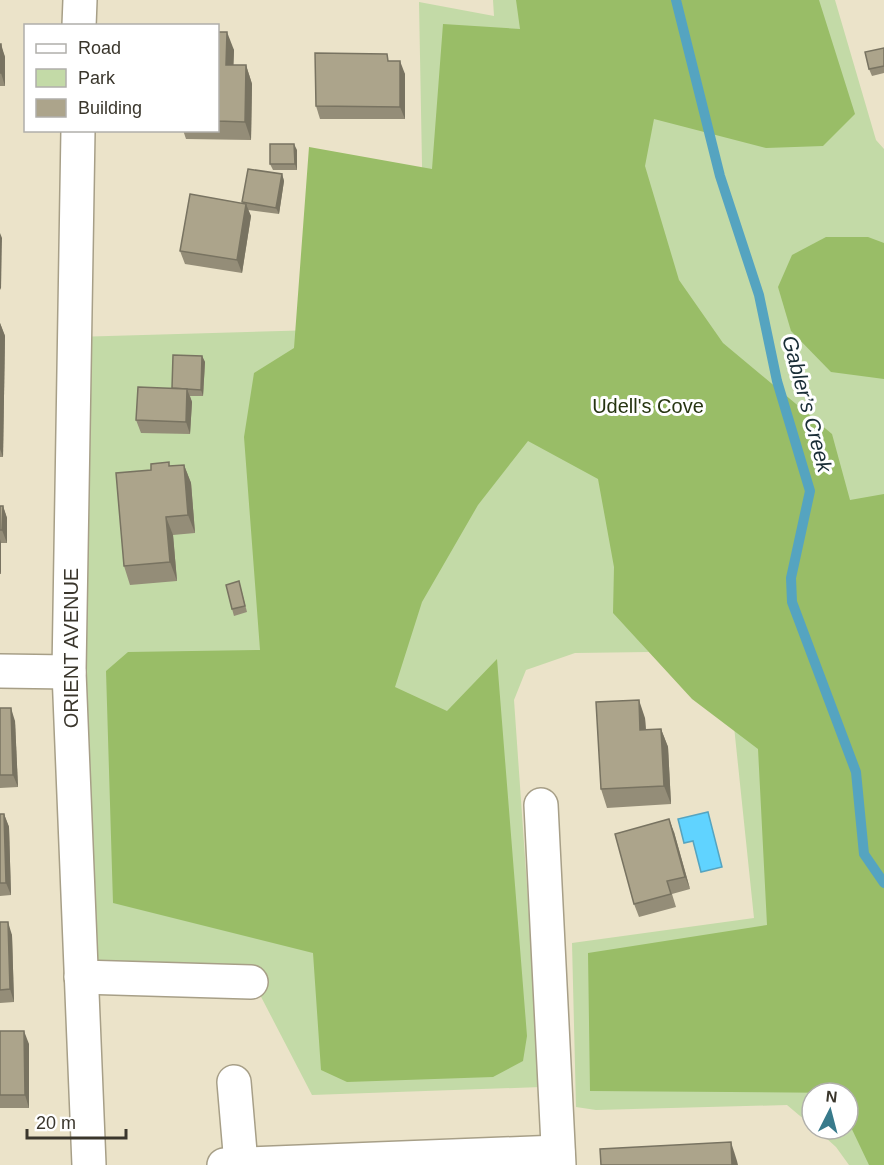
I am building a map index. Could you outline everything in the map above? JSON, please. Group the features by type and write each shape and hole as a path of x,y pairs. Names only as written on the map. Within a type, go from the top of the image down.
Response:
{"street":[{"path":"79,24 80,0"},
{"name":"ORIENT AVENUE","path":"78,132 69,672 89,1165"},
{"path":"0,671 69,672"},
{"path":"224,1165 558,1158 541,805"},
{"path":"81,977 251,982"},
{"path":"234,1082 241,1164"}],"green space":[{"name":"Udell's Cove","path":"493,0 835,0 876,140 884,149 884,1165 849,1165 829,1141 860,1141 860,1081 800,1081 800,1116 787,1105 596,1110 576,1107 572,943 754,918 725,640 641,643 649,652 575,653 526,670 514,700 541,1087 312,1095 257,989 82,982 74,337 425,327 419,2 494,16"},
{"name":"Udell's Cove","path":"516,0 819,0 855,114 823,146 766,148 654,119 645,166 679,280 723,343 832,434 850,500 884,494 884,1165 869,1165 858,1141 860,1141 860,1081 800,1081 800,1093 590,1091 588,953 767,925 758,749 692,699 613,613 614,567 598,479 528,441 478,505 422,602 395,687 447,711 497,659 527,1036 523,1061 493,1077 347,1082 321,1070 313,953 113,903 106,671 128,652 260,650 244,437 254,373 294,348 309,147 432,169 443,24 520,29"},
{"path":"826,237 868,237 884,243 884,379 831,372 791,331 778,287 792,255"}],"water":[{"path":"708,812 722,867 701,872 693,841 684,843 678,819"}],"building":[{"path":"219,32 227,32 226,65 246,65 245,122 219,121"},
{"path":"1,44 1,73 0,73"},
{"path":"884,48 884,66 869,69 865,52"},
{"path":"315,53 387,54 388,61 400,61 400,107 316,106"},
{"path":"270,144 294,144 295,164 270,164"},
{"path":"248,169 282,174 276,208 242,202"},
{"path":"190,194 246,204 237,260 180,251"},
{"path":"173,355 202,356 201,390 172,388"},
{"path":"138,387 187,389 186,422 136,420"},
{"path":"169,462 169,466 184,465 188,515 166,517 170,562 124,566 116,473 151,470 151,464"},
{"path":"0,506 3,506 2,530 0,530"},
{"path":"239,581 245,606 232,609 226,585"},
{"path":"639,700 640,730 661,729 664,786 601,789 596,702"},
{"path":"0,708 11,708 13,775 0,775"},
{"path":"0,814 4,814 6,883 0,883"},
{"path":"669,819 685,877 667,881 671,894 634,904 615,834"},
{"path":"0,922 8,922 10,989 0,990"},
{"path":"0,1031 24,1031 25,1095 0,1095"},
{"path":"731,1142 732,1165 601,1165 600,1149"}],"waterway":[{"name":"Gabler’s Creek","path":"676,0 720,176 759,295 777,381 810,491 791,578 792,602 856,772 864,854 884,883"}]}
